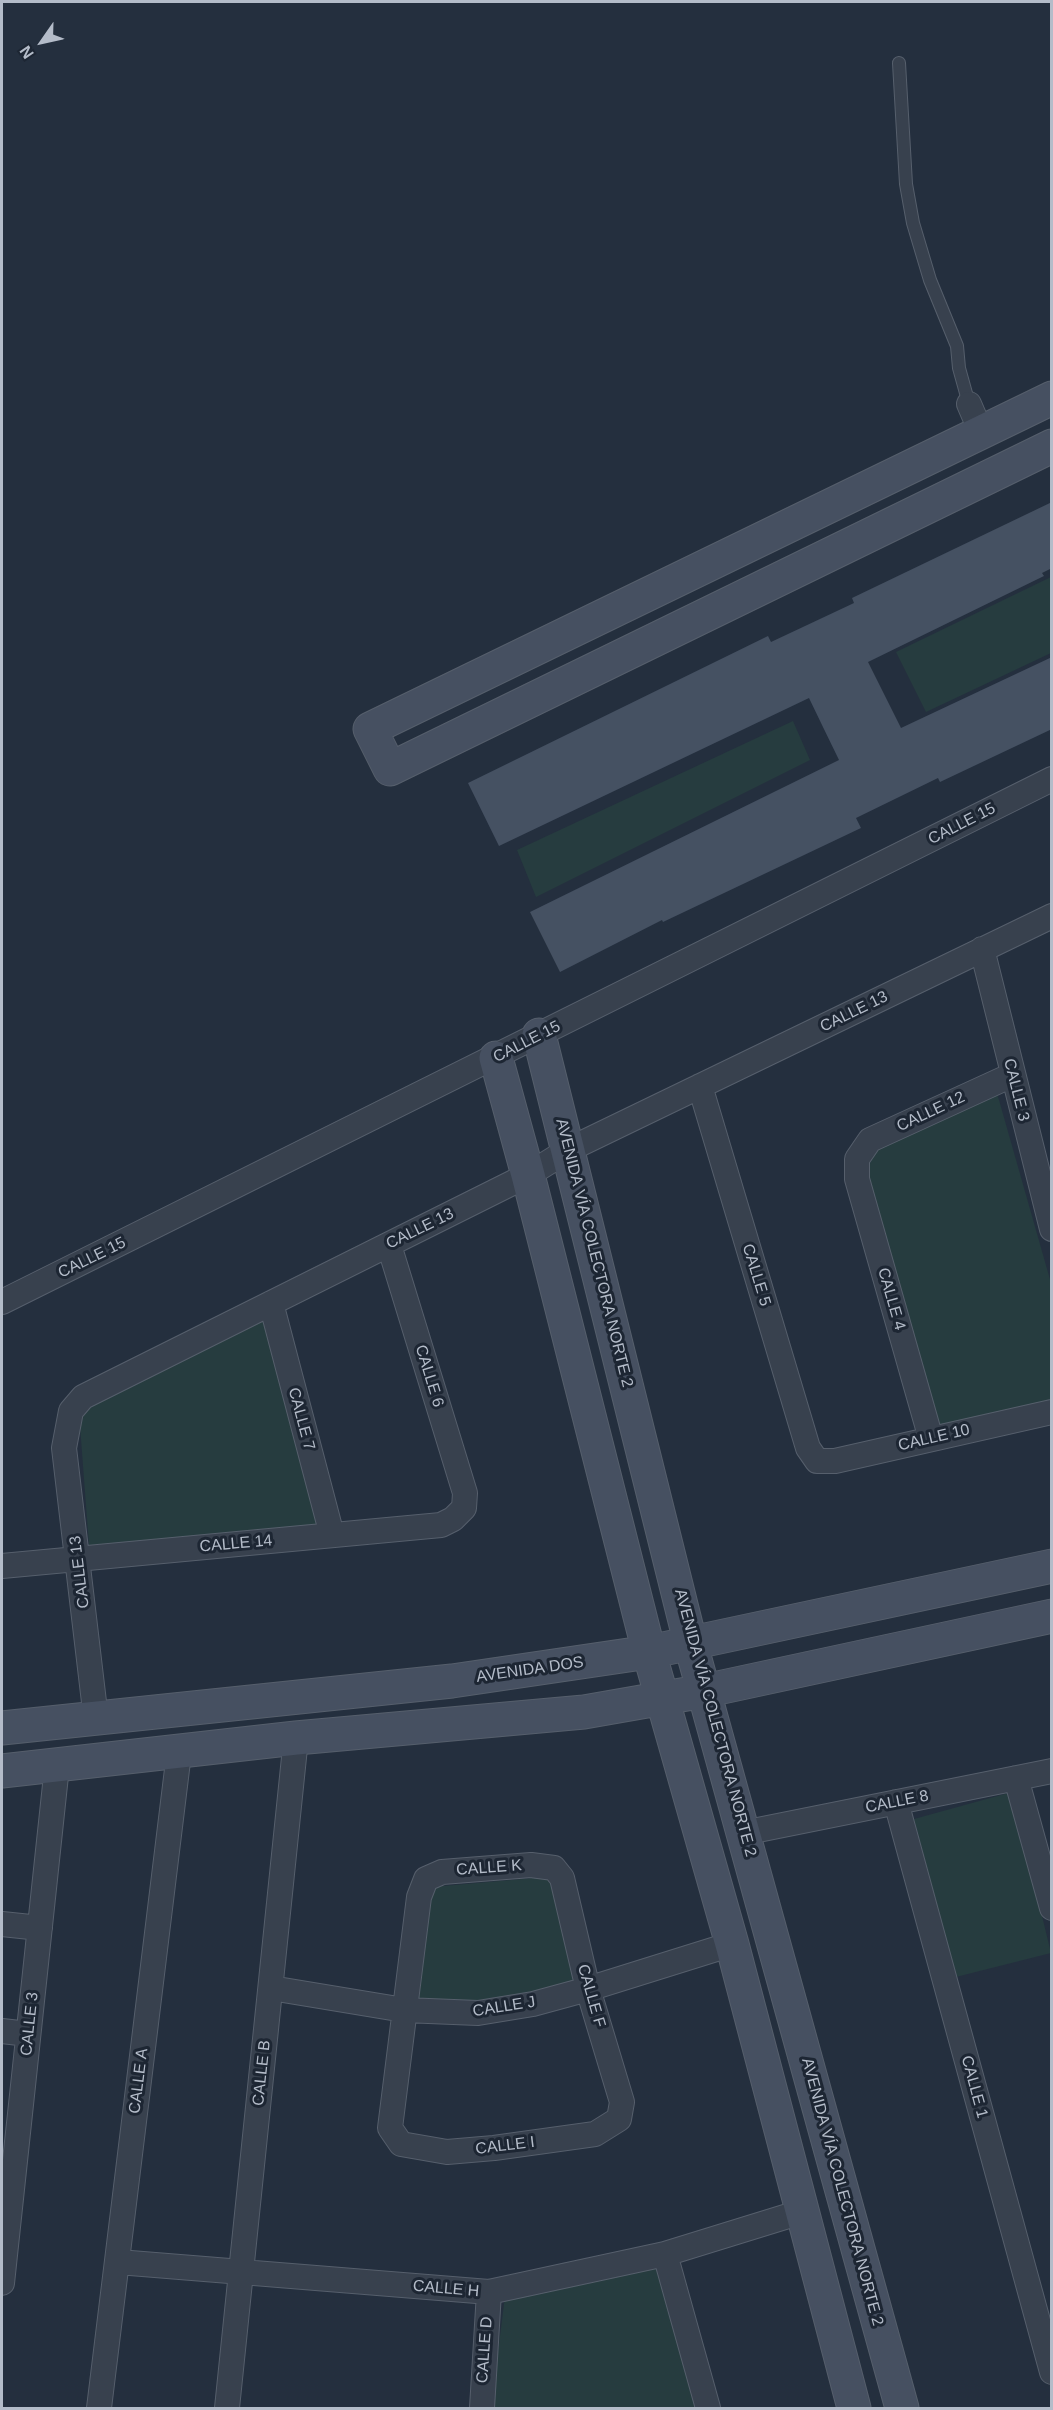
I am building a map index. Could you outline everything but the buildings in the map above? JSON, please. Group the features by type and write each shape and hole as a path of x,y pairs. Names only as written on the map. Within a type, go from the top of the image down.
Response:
{"street":[{"path":"1052,398 975,418 370,729 390,769 429,752 1052,446"},
{"path":"409,710 429,752"},
{"name":"CALLE 15","path":"2,1302 496,1058 1052,779"},
{"name":"CALLE 13","path":"96,1719 79,1559 63,1448 71,1411 83,1397 528,1175 568,1150 1052,916"},
{"name":"CALLE 3","path":"982,949 1052,1229"},
{"name":"AVENIDA VÍA COLECTORA NORTE 2","path":"539,1035 691,1645 902,2409"},
{"path":"496,1058 528,1175 649,1652 732,1944 854,2409"},
{"name":"CALLE 12","path":"856,1159 870,1140 1012,1075"},
{"name":"CALLE 5","path":"700,1086 808,1448 817,1461"},
{"name":"CALLE 4","path":"856,1159 858,1179 931,1438"},
{"name":"CALLE 6","path":"389,1245 465,1493 464,1508"},
{"name":"CALLE 7","path":"271,1303 332,1535"},
{"name":"CALLE 10","path":"817,1461 835,1461 1052,1412"},
{"name":"CALLE 14","path":"2,1566 441,1525 453,1519 464,1508"},
{"name":"AVENIDA DOS","path":"2,1728 453,1681 649,1652 691,1645 1052,1566"},
{"path":"2,1771 179,1753 296,1738 584,1712 704,1691 1052,1616"},
{"name":"CALLE B","path":"227,2409 296,1738"},
{"name":"CALLE A","path":"99,2409 179,1753"},
{"name":"CALLE 3","path":"2,2283 9,2141 28,2034 57,1766"},
{"name":"CALLE 8","path":"743,1833 1052,1771"},
{"path":"1016,1778 1052,1908"},
{"name":"CALLE 1","path":"896,1802 1051,2366"},
{"name":"CALLE K","path":"404,2010 419,1897 426,1879 442,1872 531,1864 554,1868"},
{"name":"CALLE F","path":"554,1868 562,1878 588,1989 622,2102 622,2112 614,2124"},
{"path":"2,1924 40,1928"},
{"name":"CALLE J","path":"271,1988 404,2010 478,2013 533,2004 732,1944"},
{"name":"CALLE I","path":"404,2010 390,2128 396,2139 409,2147 447,2152 595,2134 614,2124"},
{"path":"2,2031 28,2034"},
{"name":"CALLE H","path":"118,2262 489,2292 664,2254 801,2212"},
{"path":"664,2254 708,2409"},
{"name":"CALLE D","path":"482,2409 489,2292"}],"lane":[{"path":"899,63 906,184 913,223 930,280 957,346 959,368 975,418"}],"green space":[{"path":"1051,577 1051,653 926,712 896,652"},
{"path":"793,721 810,760 536,897 517,850"},
{"path":"997,1093 1051,1283 1051,1410 937,1426 866,1171 877,1150"},
{"path":"263,1318 320,1521 310,1533 97,1553 89,1545 80,1426 87,1407"},
{"path":"1012,1792 1051,1953 956,1977 914,1819"},
{"path":"545,1877 553,1885 577,1979 502,2003 422,2005 414,1995 432,1887"},
{"path":"650,2266 659,2272 696,2408 491,2408 505,2296"}]}
